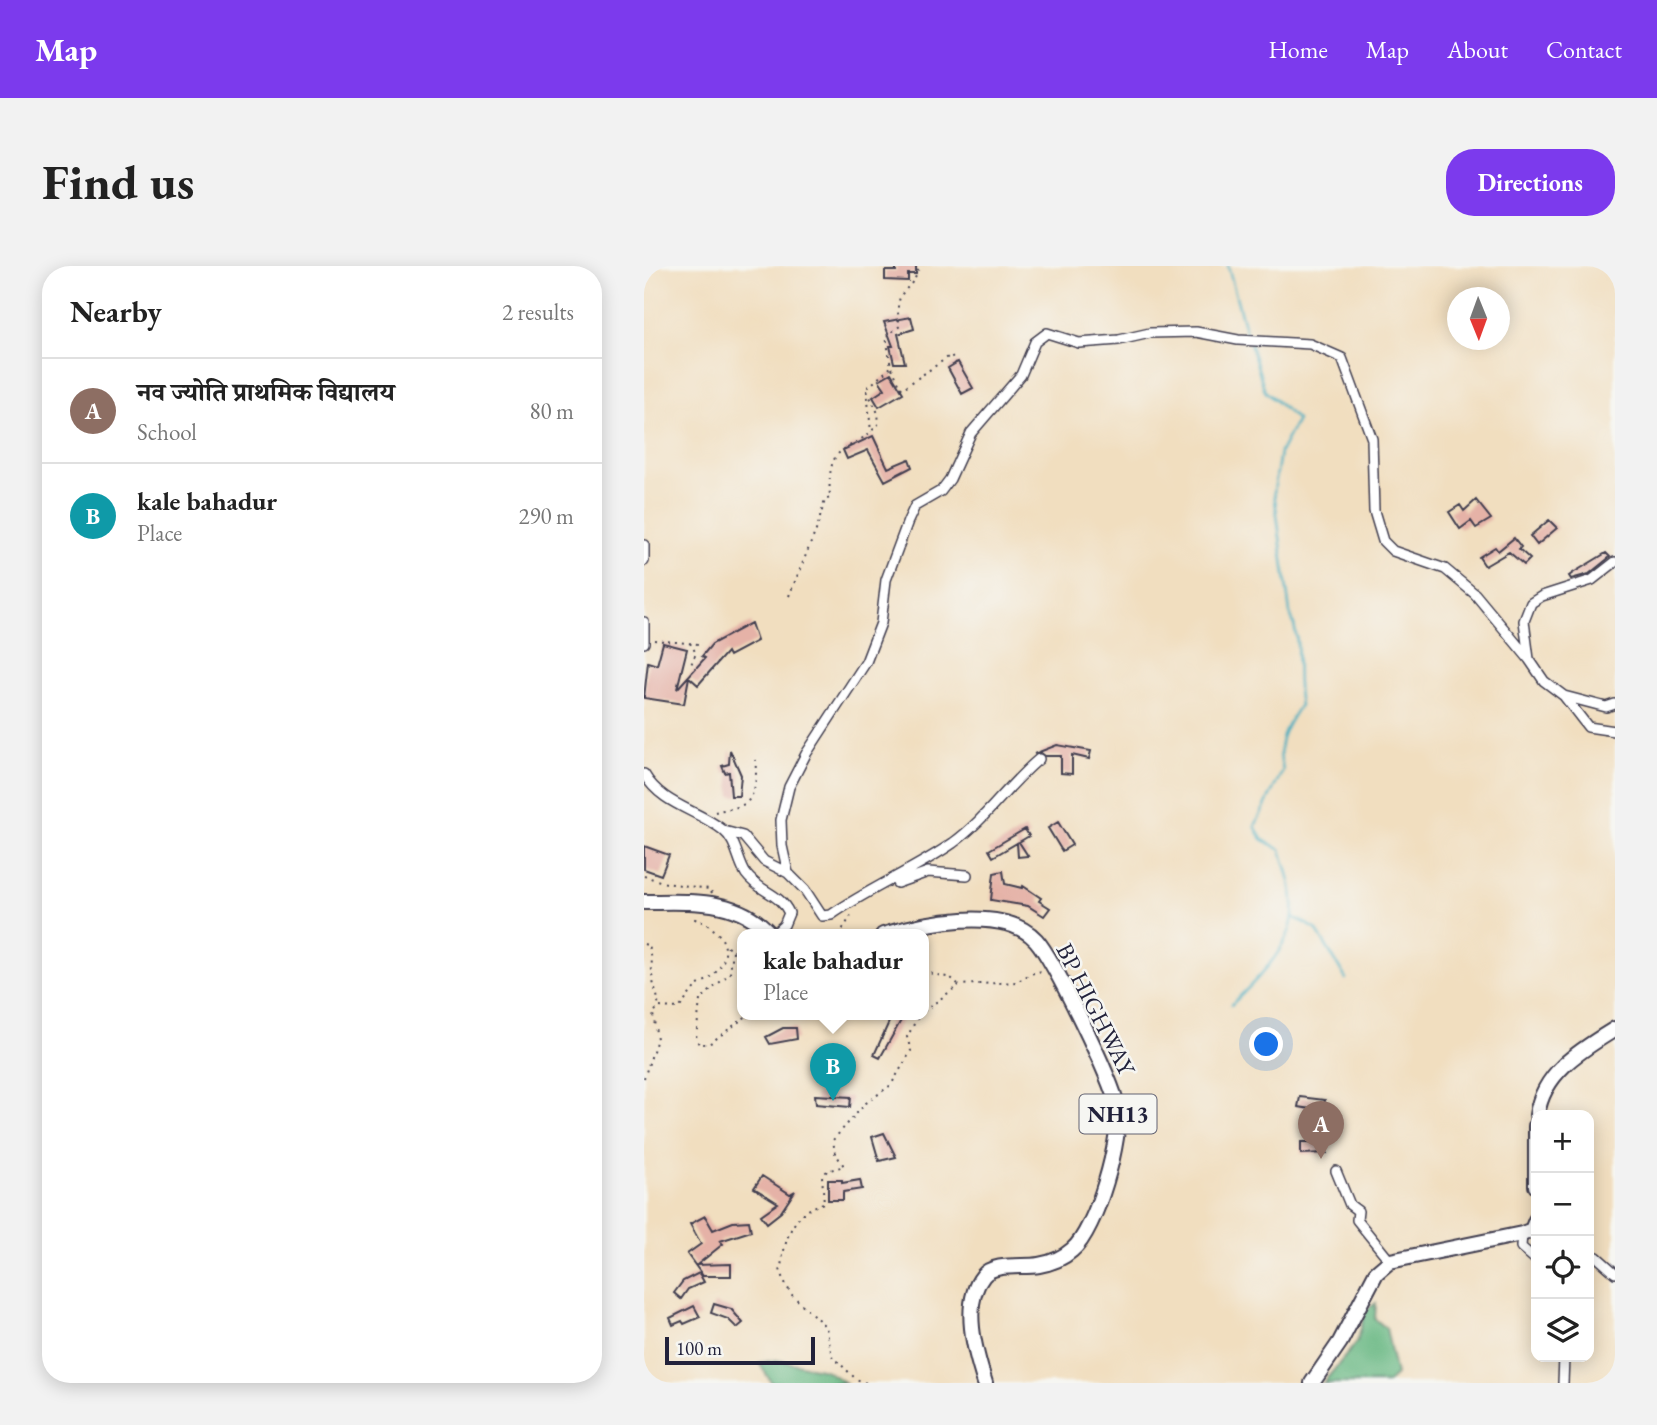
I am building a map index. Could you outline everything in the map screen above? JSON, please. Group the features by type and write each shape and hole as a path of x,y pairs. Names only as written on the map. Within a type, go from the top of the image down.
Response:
{"highway":[{"path":"644,902 713,909 754,917 766,929"},
{"name":"BP HIGHWAY","path":"908,929 938,922 997,923 1013,927 1034,938 1051,965 1112,1090 1118,1116 1097,1205 1088,1229 1076,1248 1061,1258 1039,1265 990,1270 978,1284 971,1313 985,1383"},
{"path":"1539,1110 1543,1092 1558,1070 1581,1050 1615,1029"},
{"path":"1312,1383 1340,1342 1376,1273 1390,1261 1531,1227"}],"street":[{"path":"788,873 782,846 781,820 789,787 806,754 866,662 881,623 886,580 915,506 941,491 950,479 971,433 1021,375 1035,342 1047,333 1079,343 1119,341 1150,333 1196,332 1238,340 1310,344 1342,358 1372,439 1374,511 1382,541 1393,551 1445,569 1475,594 1544,681 1564,696 1588,727 1615,731"},
{"path":"644,545 644,561"},
{"path":"1529,659 1524,621 1531,603 1542,596 1592,580 1615,562"},
{"path":"644,622 644,643"},
{"path":"1564,696 1606,707 1615,704"},
{"path":"644,774 654,790 721,829 743,836 764,861 788,873 805,890 822,916 831,915 954,842 996,804 1014,780 1039,759"},
{"path":"721,829 737,848 746,873 760,888 783,900 789,913 779,929"},
{"path":"850,902 928,872 967,875"},
{"path":"1336,1171 1350,1205 1358,1211 1357,1220 1390,1261"},
{"path":"1531,1229 1521,1247 1531,1256"},
{"path":"1594,1257 1615,1273"},
{"path":"1563,1383 1564,1362"}],"path":[{"path":"919,266 917,275 900,294 896,303 900,326 886,336 891,367 902,389 951,355 956,363"},
{"path":"866,389 891,367"},
{"path":"789,596 817,528 825,500 830,498 828,481 835,456 843,447 862,440 879,423 878,414 866,389"},
{"path":"866,389 871,432"},
{"path":"645,634 653,640 698,644"},
{"path":"689,642 696,653 690,667"},
{"path":"721,829 716,812 743,805 751,798 756,779 755,760"},
{"path":"644,876 666,883 710,889 713,909 695,919 719,931 726,947 723,960 712,976 695,988 679,1008 658,1007"},
{"path":"843,929 857,908 871,895"},
{"path":"737,925 742,929"},
{"path":"644,944 649,946 655,965 653,976 659,996 658,1007 653,1014 657,1039 644,1078"},
{"path":"726,947 733,951 730,973 700,1000 696,1039 699,1044 709,1044 741,1020"},
{"path":"929,1007 959,985 1017,982 1051,965"},
{"path":"929,973 951,978 959,985"},
{"path":"866,1383 856,1379 832,1356 826,1327 791,1294 780,1273 781,1262 792,1221 810,1207 824,1203 822,1176 827,1171 844,1166 835,1153 833,1140 866,1104 891,1085 911,1051 908,1037 916,1020"}],"green space":[{"path":"1376,1303 1375,1319 1386,1328 1396,1375 1387,1383 1323,1383 1357,1342 1366,1310"},
{"path":"776,1360 825,1370 846,1383 772,1383 759,1363"}],"building":[{"path":"896,266 916,266 916,274 908,274 908,281 885,280 885,271 896,271"},
{"path":"911,317 914,329 898,334 905,363 894,363 890,346 893,346 884,322"},
{"path":"958,362 973,388 962,394 948,368"},
{"path":"891,373 903,393 879,407 873,397 885,389 879,380"},
{"path":"873,436 888,468 909,459 912,467 885,481 868,450 847,459 843,450"},
{"path":"1476,500 1491,519 1476,528 1471,521 1460,529 1449,512 1460,505 1464,511"},
{"path":"1549,520 1557,528 1537,545 1530,536"},
{"path":"1514,538 1521,547 1519,549 1530,559 1524,565 1509,552 1485,566 1479,557 1495,547 1498,551"},
{"path":"1606,553 1610,557 1589,574 1571,579 1569,576 1573,573"},
{"path":"751,623 757,641 729,656 727,652 698,685 689,677 684,704 644,698 648,662 657,665 663,643 687,649 677,689 705,658 702,656 712,644"},
{"path":"1057,745 1091,751 1089,759 1072,755 1072,774 1061,773 1061,756 1045,756 1040,752 1034,754"},
{"path":"730,750 741,775 739,796 731,796 729,772 725,773 722,766 729,764"},
{"path":"1058,822 1072,845 1062,851 1048,828"},
{"path":"1025,829 1029,836 1019,842 1028,856 1018,857 1017,843 993,857 989,850"},
{"path":"644,846 669,855 661,875 644,869"},
{"path":"1003,871 1005,884 1023,886 1041,898 1039,901 1050,908 1044,916 1028,906 991,900 994,873"},
{"path":"886,1020 901,1020 880,1058 874,1055 889,1022"},
{"path":"783,1028 796,1028 797,1039 770,1044 766,1037"},
{"path":"815,1095 851,1097 850,1107 816,1104"},
{"path":"1300,1097 1325,1100 1323,1111 1298,1107"},
{"path":"884,1133 896,1157 879,1161 872,1137"},
{"path":"1301,1142 1327,1142 1327,1153 1301,1154"},
{"path":"762,1176 790,1194 795,1191 781,1212 767,1223 761,1215 778,1203 754,1188"},
{"path":"828,1180 842,1180 842,1183 860,1180 862,1189 843,1192 843,1200 828,1200"},
{"path":"705,1216 713,1230 733,1222 749,1221 751,1231 720,1241 723,1244 697,1265 731,1264 731,1276 703,1276 687,1254 701,1244 690,1224"},
{"path":"699,1273 704,1282 688,1289 681,1299 674,1293 683,1281"},
{"path":"714,1304 731,1309 743,1323 737,1328 728,1319 711,1313"},
{"path":"694,1306 700,1317 684,1324 682,1321 673,1325 670,1318"}],"waterway":[{"path":"1228,266 1247,337"},
{"path":"1231,1005 1269,964 1286,940 1291,927 1293,898 1281,850 1262,839 1255,826 1283,770 1281,743 1300,705 1296,636 1290,613 1274,492 1280,452 1297,420 1265,391 1250,343"},
{"path":"1293,917 1316,929 1346,979"}],"place":[{"name":"kale bahadur","path":"833,1101"},
{"name":"नव ज्योति प्राथमिक विद्यालय","path":"1321,1159"}]}
